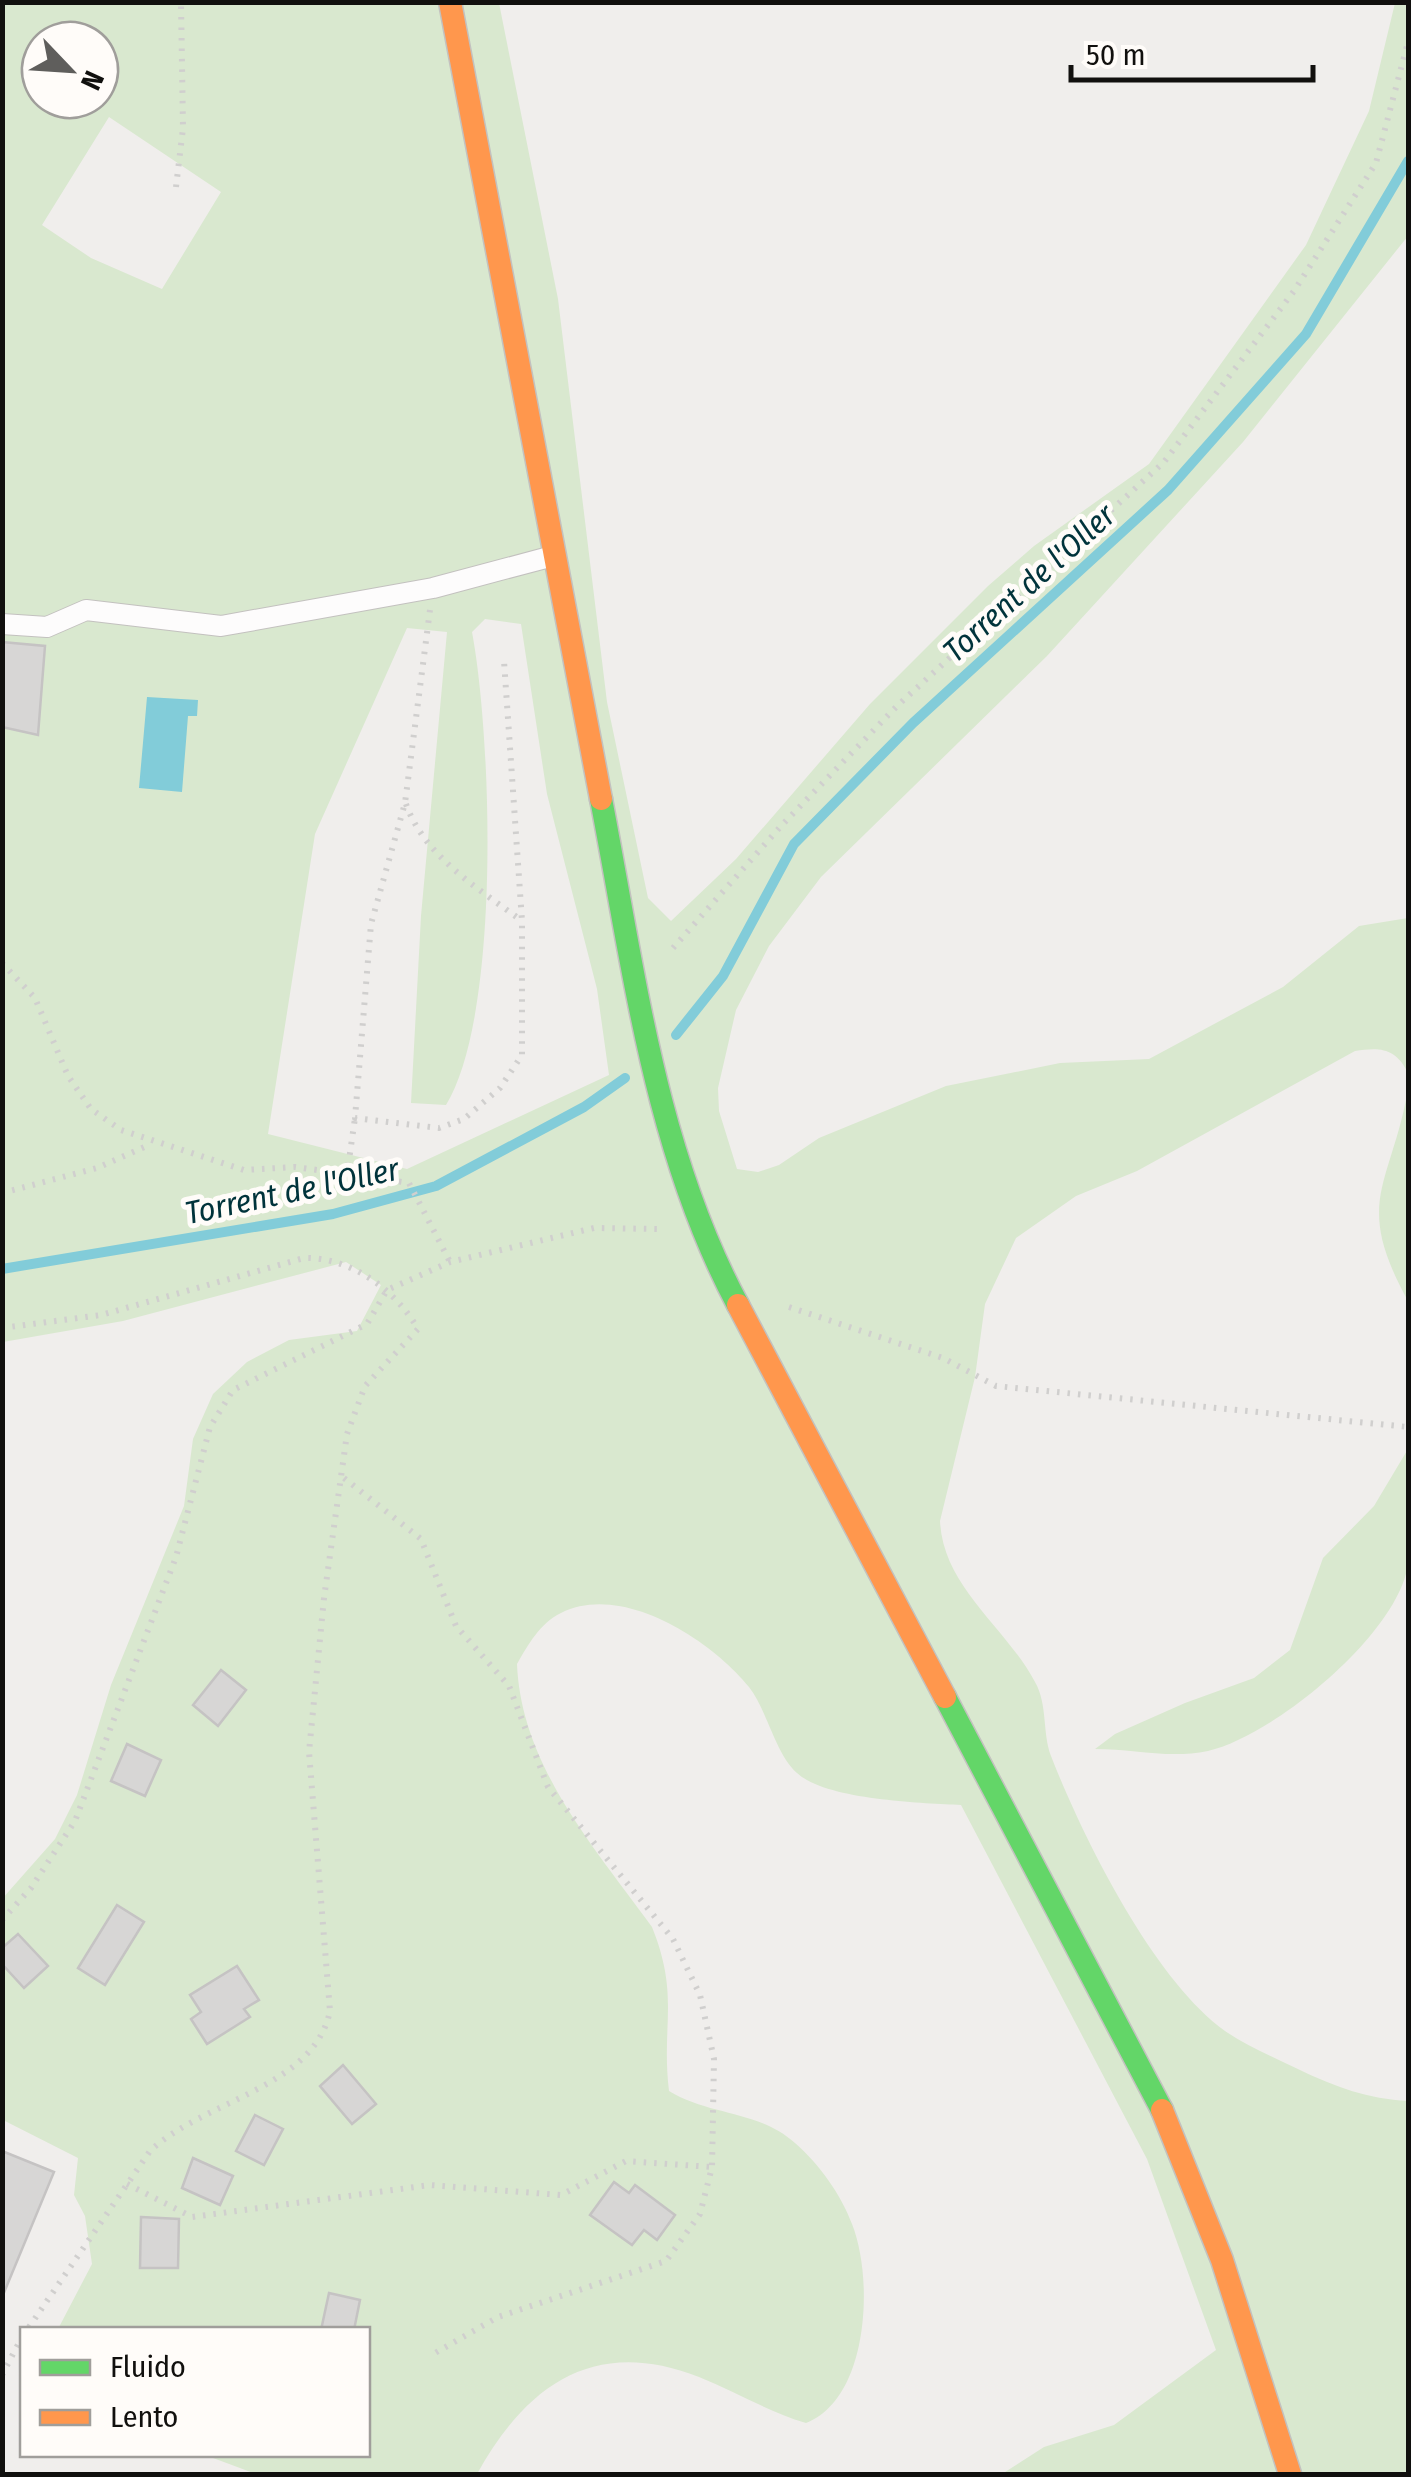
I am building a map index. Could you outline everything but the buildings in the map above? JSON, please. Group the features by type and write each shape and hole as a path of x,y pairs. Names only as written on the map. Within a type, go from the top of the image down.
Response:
{"street":[{"path":"450,2 636,982 679,1163 712,1256 1152,2089 1222,2260 1290,2474"}],"lane":[{"path":"2,624 48,627 86,610 221,626 433,588 553,556"}],"path":[{"path":"176,186 183,128 182,2"},
{"path":"636,982 697,923 781,826 897,706 1164,462 1294,291 1376,163 1408,42"},
{"path":"347,1174 370,924 405,803 433,588"},
{"path":"355,1118 438,1128 464,1119 500,1088 522,1055 522,921 504,661"},
{"path":"405,803 414,827 459,874 522,921"},
{"path":"2,963 35,998 68,1076 91,1109 121,1130 152,1144 244,1170 295,1168 409,1183 450,1262"},
{"path":"2,1193 97,1168 152,1144"},
{"path":"2,1920 30,1888 75,1821 176,1558 210,1427 233,1390 367,1324 387,1290 450,1262 594,1228 656,1228 670,1235"},
{"path":"2,1328 101,1315 304,1258 332,1257 387,1290 407,1310 418,1329 366,1386 347,1434 324,1598 309,1752 330,2011 324,2036 297,2068 172,2130 150,2151 28,2327"},
{"path":"778,1303 943,1358 996,1386 1408,1427"},
{"path":"343,1478 421,1539 456,1626 509,1686 548,1786 673,1939 700,1994 714,2059 712,2167 700,2214 666,2262 498,2318 435,2353"},
{"path":"127,2184 192,2217 430,2185 560,2195 626,2161 712,2167"},
{"path":"2,2375 20,2341"}],"green space":[{"path":"3,3 499,3 558,299 607,702 648,898 671,921 736,859 870,704 988,586 1034,546 1149,464 1306,245 1369,111 1395,3 1408,3 1408,236 1243,442 1047,656 821,877 769,946 736,1010 718,1088 719,1111 737,1169 758,1172 779,1165 819,1138 946,1086 1060,1063 1149,1059 1283,987 1359,926 1408,918 1408,1073 1398,1058 1386,1051 1355,1051 1137,1171 1076,1196 1016,1238 985,1304 975,1377 940,1521 952,1566 1035,1682 1042,1700 1051,1756 1101,1865 1172,1978 1198,2008 1252,2047 1339,2087 1408,2101 1408,2474 1002,2474 1044,2447 1114,2425 1216,2350 1147,2159 961,1805 875,1798 811,1782 789,1765 756,1697 733,1669 664,1621 611,1605 585,1605 554,1617 517,1664 532,1737 546,1771 585,1836 652,1927 668,1992 669,2091 781,2132 821,2170 847,2213 859,2247 864,2305 854,2364 843,2390 827,2410 806,2423 699,2377 662,2366 627,2362 596,2366 568,2376 542,2393 518,2415 477,2474 256,2474 210,2457 370,2457 370,2327 59,2327 92,2264 85,2216 74,2195 78,2158 3,2120 2,1899 55,1839 77,1795 111,1685 184,1506 193,1439 213,1394 247,1362 289,1340 357,1331 381,1285 346,1262 123,1321 3,1342","holes":["20,20 120,20 120,120 113,120 221,192 162,289 91,258 42,225 107,120 20,120","485,619 521,624 547,794 597,989 609,1075 407,1169 268,1134 315,834 407,628 447,632 421,916 411,1103 446,1105 464,1063 484,944 487,805 472,632"]},
{"path":"1408,1090 1408,1301 1391,1267 1379,1216"},
{"path":"1408,1449 1409,1550 1400,1591 1358,1650 1329,1678 1266,1725 1208,1751 1165,1754 1095,1749 1115,1734 1254,1678 1290,1650 1323,1558 1374,1506"}],"water":[{"path":"147,697 198,700 197,716 188,716 182,792 139,788"}],"waterway":[{"name":"Torrent de l'Oller","path":"676,1035 723,976 794,844 913,723 1168,490 1306,334 1408,161"},
{"name":"Torrent de l'Oller","path":"2,1269 333,1214 436,1186 584,1107 625,1078"}],"traffic: fast":[{"path":"601,799 637,993 667,1122 686,1185 738,1305"},
{"path":"945,1697 1162,2110"}],"traffic: slow":[{"path":"450,2 601,799"},
{"path":"738,1305 945,1697"},
{"path":"1162,2110 1222,2260 1290,2474"}]}
